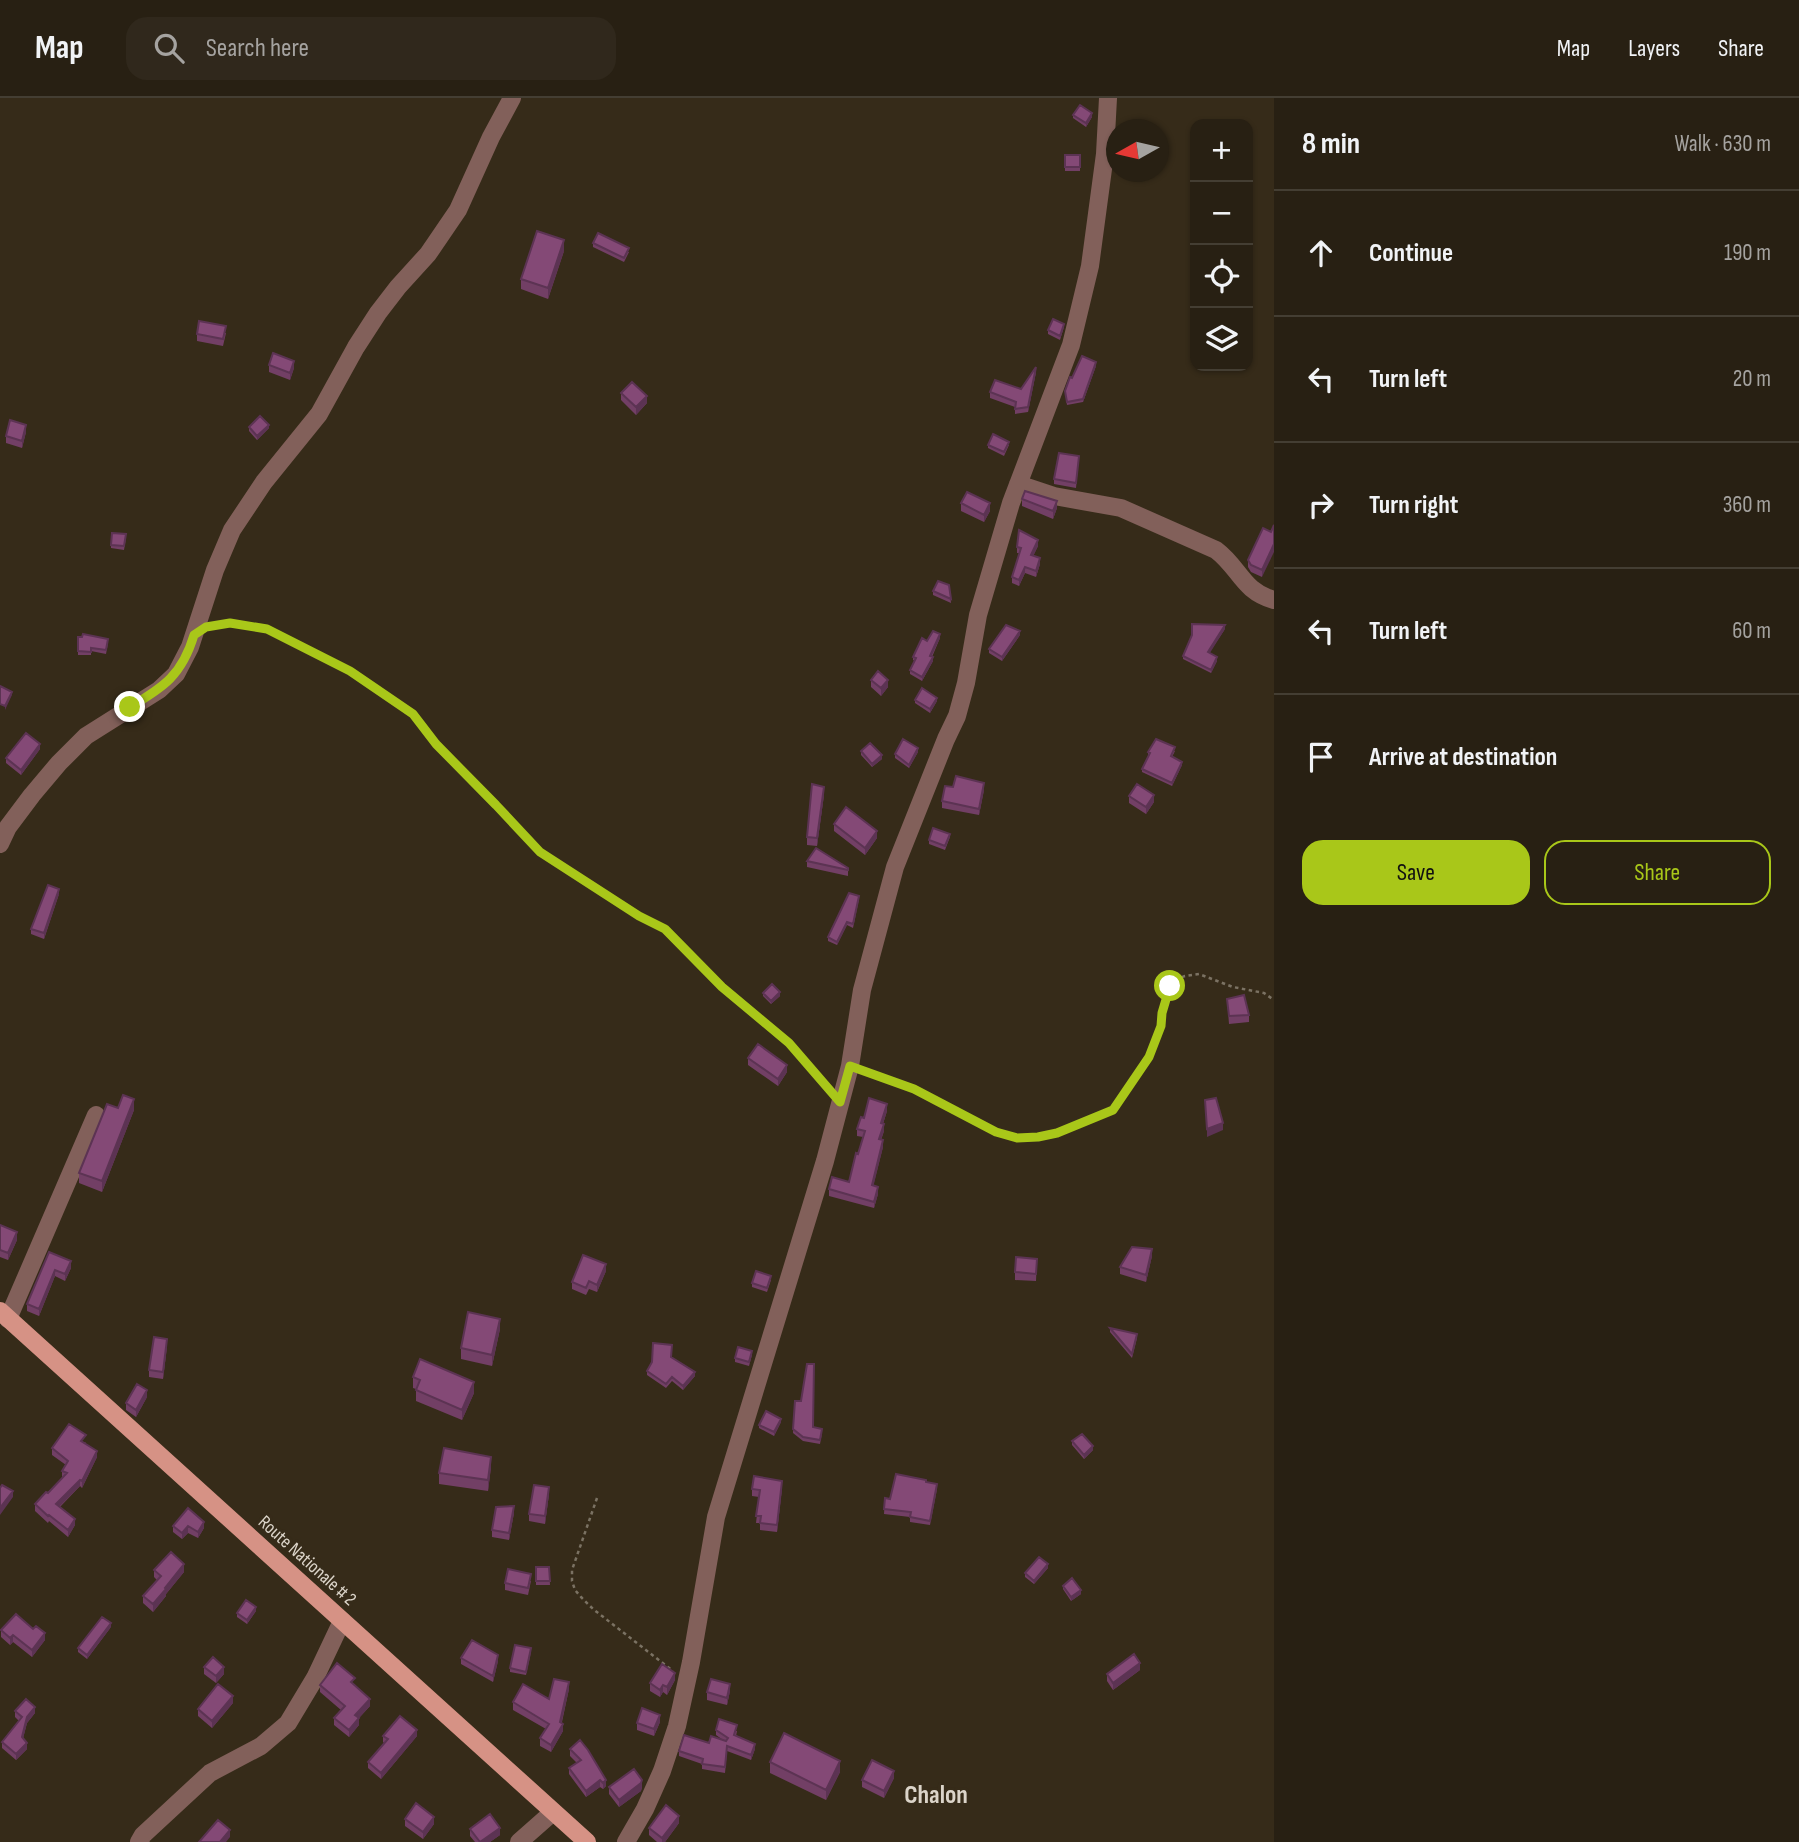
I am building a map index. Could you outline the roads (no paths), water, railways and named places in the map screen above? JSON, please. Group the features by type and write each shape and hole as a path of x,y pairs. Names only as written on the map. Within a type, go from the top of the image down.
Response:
{"main road":[{"name":"Route Nationale # 2","path":"4,1315 587,1842"}],"street":[{"path":"0,844 8,827 32,795 86,736 159,690 176,674 190,648 215,570 232,530 264,482 319,414 378,313 428,254 458,210 512,98"},
{"path":"626,1842 662,1771 677,1726 716,1517 790,1276 850,1066 862,990 895,867 957,716 967,682 978,615 1018,484 1071,345 1090,266 1105,154 1108,98"},
{"path":"1018,484 1054,496 1121,508 1216,550 1228,559 1247,586 1274,600"},
{"path":"4,1315 96,1115"},
{"path":"139,1842 143,1835 210,1773 261,1746 288,1723 316,1678 342,1620"},
{"path":"519,1842 553,1812"}],"district":[{"name":"Chalon","path":"936,1795"}]}
